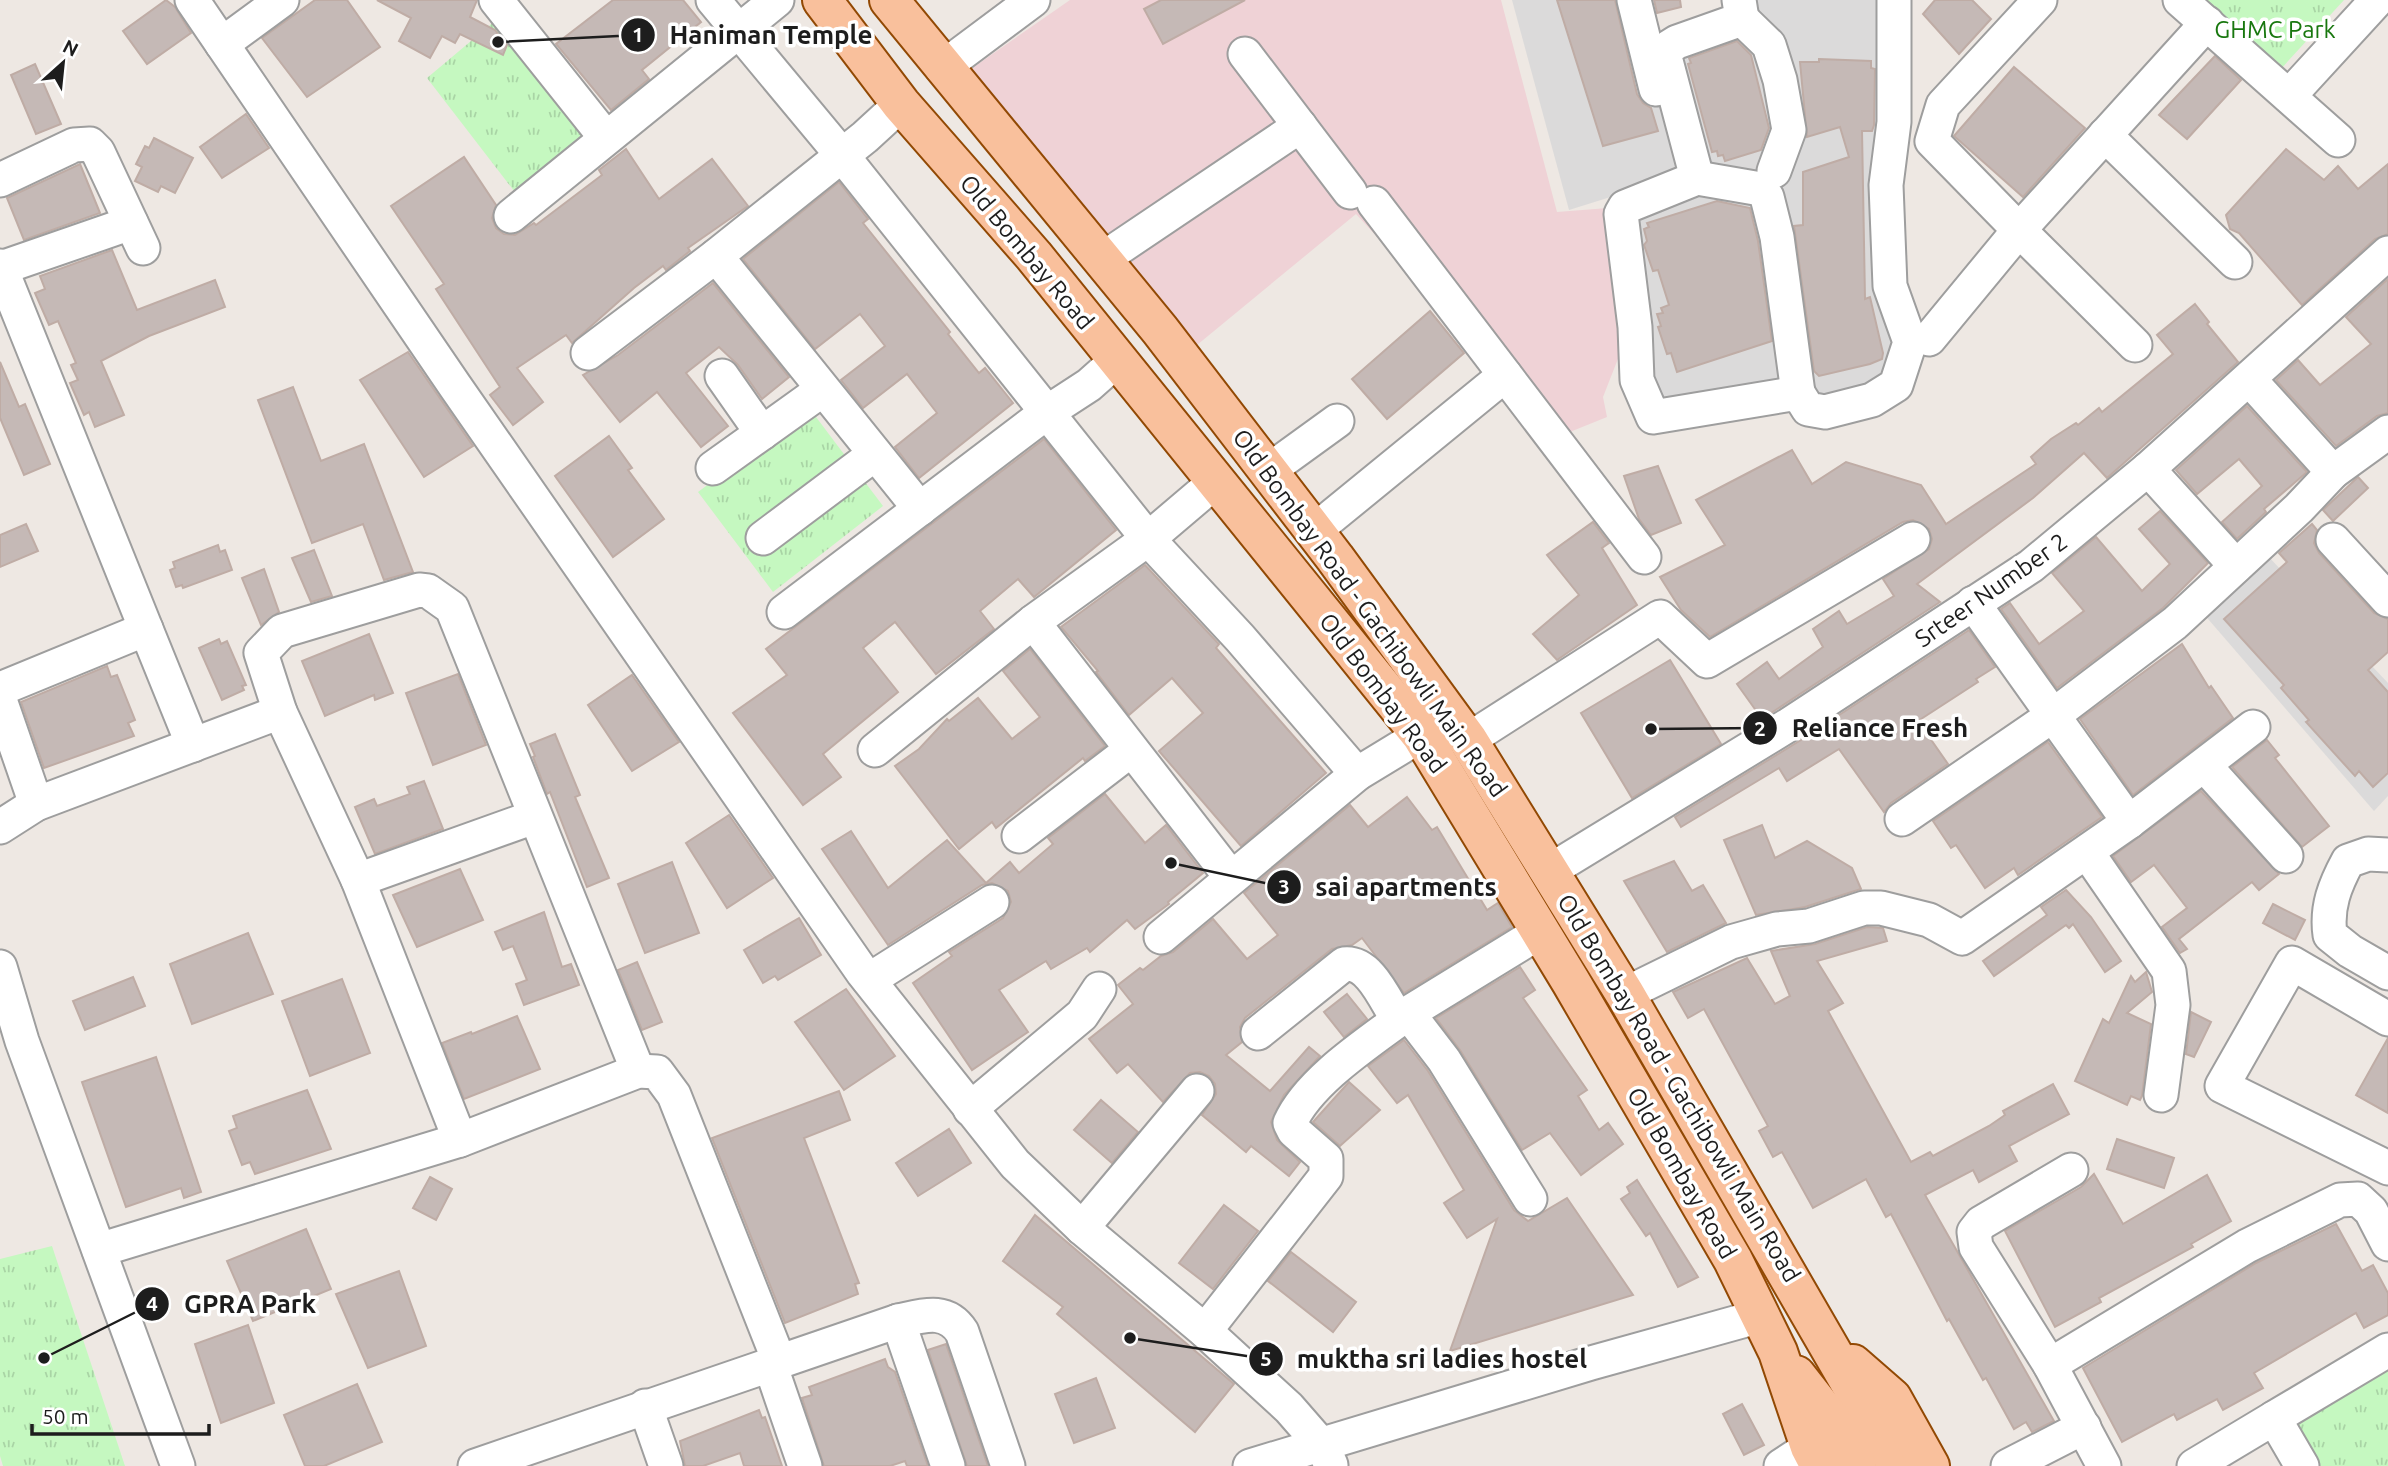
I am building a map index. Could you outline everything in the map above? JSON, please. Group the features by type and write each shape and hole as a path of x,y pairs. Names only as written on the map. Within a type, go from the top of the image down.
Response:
{"main road":[{"name":"Old Bombay Road","path":"822,0 901,104 1034,256 1102,373 1215,482 1421,735 1733,1260 1755,1334 1821,1441"},
{"name":"Old Bombay Road - Gachibowli Main Road","path":"889,0 942,68 1160,330 1314,531 1468,740 1551,870 1830,1344 1821,1441"},
{"path":"1830,1344 1892,1398 1930,1466"},
{"path":"1821,1441 1857,1466"},
{"path":"1821,1441 1898,1466"}],"street":[{"path":"192,0 455,386 869,980 1015,1164 1082,1228 1205,1331 1289,1408 1328,1459"},
{"path":"222,44 282,0"},
{"path":"496,0 606,138"},
{"path":"713,0 841,154 1148,540 1240,638 1357,774"},
{"path":"511,216 777,0"},
{"path":"942,68 1033,0"},
{"path":"1634,0 1661,113"},
{"path":"1697,178 1665,57 1669,47 1740,9 1769,45 1780,80 1788,130 1765,185 1777,237 1798,393 1808,409 1825,412 1872,400 1896,385 1910,342 1890,286 1886,184 1894,122 1894,0"},
{"path":"2040,0 1943,105 1932,141 2135,345"},
{"path":"2180,0 2339,140"},
{"path":"2289,96 2377,0"},
{"path":"1929,339 2019,230 2207,23"},
{"path":"1245,54 1300,127 1362,198 1505,375 1644,557"},
{"path":"588,353 716,256 865,137 901,104"},
{"path":"1101,260 1300,127"},
{"path":"2105,135 2235,262"},
{"path":"0,180 74,145 90,144 98,152 137,236 0,267 193,745"},
{"path":"1765,185 1697,178 1625,206 1621,214 1635,327 1637,380 1653,416 1798,393"},
{"name":"Srteer Number 2","path":"1551,870 1790,724 2032,566 2148,469 2388,253"},
{"path":"716,256 920,509"},
{"path":"784,612 1102,373"},
{"path":"1314,531 1505,375"},
{"path":"722,376 762,433"},
{"path":"2249,379 2333,472"},
{"path":"713,468 822,390"},
{"path":"1268,471 1337,421"},
{"path":"1902,819 2055,714 2175,623 2333,472 2388,432"},
{"path":"763,538 875,454"},
{"path":"2148,469 2236,566"},
{"path":"875,750 1033,622 1148,540 1215,482"},
{"path":"1468,740 1660,617 1707,661 1913,539"},
{"path":"2333,540 2388,600"},
{"path":"460,1140 358,880 280,712 261,653 282,631 419,590 428,591 452,608 638,1071"},
{"path":"1973,603 2055,714 2129,822"},
{"path":"1033,622 1230,876"},
{"path":"0,689 146,629"},
{"path":"0,701 36,804"},
{"path":"0,827 36,804 280,712"},
{"path":"1625,994 1731,942 1777,929 1809,926 1864,908 1881,908 1929,920 1962,938 2129,822 2253,727"},
{"path":"1161,937 1230,876 1357,774 1421,735"},
{"path":"1019,836 1131,750"},
{"path":"2205,766 2286,856"},
{"path":"358,880 534,817"},
{"path":"2087,852 2169,971 2173,1005 2161,1095"},
{"path":"2388,855 2368,854 2348,861 2336,884 2328,916 2330,935 2350,951 2388,974"},
{"path":"869,980 992,902"},
{"path":"1205,1331 1326,1176 1326,1159 1294,1131 1290,1123 1295,1113 1323,1080 1403,1016 1540,932"},
{"path":"1258,1033 1344,964 1354,962 1364,968 1444,1060 1530,1199"},
{"path":"2388,1018 2292,963 2222,1086 2388,1168"},
{"path":"0,967 11,1044 99,1250 178,1466"},
{"path":"970,1109 1082,1016 1100,989"},
{"path":"99,1250 460,1140 638,1071 657,1072 674,1095 775,1363 805,1466"},
{"path":"1082,1228 1197,1091"},
{"path":"2071,1170 1981,1223 1974,1232 1976,1247 2050,1365 2104,1466"},
{"path":"2050,1365 2247,1245 2340,1199 2358,1199 2371,1211 2388,1244"},
{"path":"475,1466 531,1456 645,1406 898,1321 935,1313 957,1323 962,1332 1008,1466"},
{"path":"898,1321 948,1466"},
{"path":"1250,1466 1328,1459 1655,1357 1755,1334"},
{"path":"2194,1466 2388,1350"},
{"path":"645,1406 666,1466"},
{"path":"2274,1418 2302,1466"},
{"path":"2008,1466 2084,1427"}],"shaded area":[{"path":"1070,0 1501,0 1557,212 1608,208 1623,346 1603,397 1607,417 1560,436 1356,214 1197,345 965,73"},
{"path":"1512,0 1629,0 1684,174 1569,210"},
{"path":"1747,0 1885,0 1905,341 1870,397 1656,410 1627,213 1705,181 1676,49"},
{"path":"2266,554 2388,683 2388,796 2374,811 2202,612"}],"green space":[{"name":"GHMC Park","path":"2203,0 2344,0 2279,71"},
{"path":"496,20 586,138 518,196 427,78"},
{"path":"810,409 883,506 773,592 698,492"},
{"path":"52,1246 125,1466 3,1466 0,1456 0,1259"},
{"path":"2388,1360 2388,1466 2313,1466 2287,1421"}],"building":[{"path":"166,0 175,7 191,33 147,64 123,31"},
{"path":"315,0 347,0 380,47 307,97 262,38"},
{"path":"377,0 477,0 470,17 495,30 507,45 503,55 460,34 455,43 442,36 430,58 399,41 411,18"},
{"path":"613,0 683,0 701,22 642,70 649,79 611,110 556,44"},
{"path":"1161,0 1245,0 1163,44 1144,9"},
{"path":"1557,0 1615,0 1637,94 1643,103 1651,108 1658,131 1603,146"},
{"path":"1654,0 1680,0 1681,7 1657,13"},
{"path":"1935,0 1972,0 1991,19 1959,54 1923,14"},
{"path":"1737,41 1751,55 1769,128 1761,150 1725,161 1723,155 1718,156 1717,151 1712,152 1688,64 1691,63 1689,58"},
{"path":"2215,56 2241,80 2187,139 2159,115"},
{"path":"1819,59 1871,61 1871,68 1875,69 1874,125 1872,131 1862,131 1865,299 1870,297 1883,353 1882,359 1870,364 1819,376 1814,371 1794,226 1803,225 1803,172 1849,157 1840,127 1807,137 1800,62 1819,62"},
{"path":"35,64 61,124 36,134 11,75"},
{"path":"2014,67 2085,128 2023,197 1954,136"},
{"path":"246,114 269,148 222,178 200,147"},
{"path":"154,138 193,158 175,193 161,186 158,192 135,181 142,167 136,164 145,146 149,148"},
{"path":"626,149 659,199 712,159 748,206 688,248 690,251 666,270 663,266 634,288 572,343 566,335 517,368 543,402 513,425 490,395 500,387 436,289 444,284 391,206 464,157 496,205 492,218 496,228 504,234 515,235 534,223 536,225 602,175 599,170"},
{"path":"2286,149 2324,180 2338,166 2358,189 2388,164 2388,234 2375,239 2302,305 2239,233 2230,229 2226,215"},
{"path":"80,164 100,213 24,240 7,198"},
{"path":"839,182 868,219 863,223 950,332 948,334 979,373 985,368 1013,403 919,478 895,447 937,413 907,374 863,408 841,380 885,346 860,314 815,349 743,259"},
{"path":"1717,201 1750,208 1758,241 1772,341 1677,372 1671,353 1667,354 1658,327 1661,326 1657,314 1663,313 1661,308 1669,305 1658,270 1653,271 1644,245 1647,241 1644,229 1649,227 1647,223"},
{"path":"112,250 137,310 215,280 225,307 149,336 101,361 124,415 95,427 89,412 84,415 70,383 78,380 71,365 76,363 58,321 49,325 35,293 45,289 40,276"},
{"path":"2388,279 2388,413 2377,416 2336,446 2276,380 2298,360 2320,385 2371,344 2346,317"},
{"path":"713,283 789,377 762,399 738,365 719,347 686,373 728,426 701,447 657,392 620,422 583,375 618,355"},
{"path":"2195,304 2209,322 2207,324 2238,362 2107,478 2084,453 2033,498 1917,584 1940,602 1762,719 1737,684 1767,662 1779,679 1823,647 1813,629 1839,611 1847,624 1894,596 1883,579 1929,549 1932,539 1929,529 1913,520 1903,522 1710,637 1681,610 1660,577 1725,545 1696,500 1792,450 1812,484 1846,462 1921,485 1946,524 2036,464 2031,457 2051,439 2076,423 2078,425 2099,408 2102,412 2173,354 2157,335"},
{"path":"1430,311 1464,353 1387,419 1352,379"},
{"path":"408,352 473,446 424,477 360,380"},
{"path":"0,362 19,407 25,404 50,464 24,475 0,418"},
{"path":"293,387 321,461 364,444 413,572 384,580 363,524 312,543 258,400"},
{"path":"2247,406 2307,472 2264,509 2266,512 2237,539 2222,522 2262,486 2239,459 2197,494 2176,470"},
{"path":"609,436 632,468 628,470 664,519 613,557 555,476"},
{"path":"1044,439 1116,530 1034,597 1018,579 980,611 994,629 936,674 895,622 863,648 898,692 823,754 841,777 803,805 733,713 787,675 766,649"},
{"path":"1658,466 1681,523 1651,535 1639,519 1624,476"},
{"path":"2358,477 2368,488 2333,521 2323,510"},
{"path":"2160,511 2208,563 2163,608 2057,688 2001,609 2010,603 2039,644 2084,611 2052,573 2096,537 2142,591 2170,564 2139,529"},
{"path":"1593,522 1609,543 1602,548 1637,605 1557,660 1533,634 1579,595 1547,555"},
{"path":"26,524 38,551 0,567 0,535"},
{"path":"2312,524 2317,530 2314,543 2319,553 2374,613 2388,619 2388,652 2368,670 2388,692 2388,773 2373,787 2359,771 2355,776 2306,722 2309,720 2281,688 2284,685 2224,619 2287,562 2279,553"},
{"path":"218,545 220,552 225,550 232,570 183,588 182,585 176,587 170,570 175,568 173,562"},
{"path":"314,550 332,596 311,602 292,558"},
{"path":"1145,565 1219,644 1216,648 1326,773 1241,846 1159,751 1203,713 1172,678 1129,715 1096,672 1098,671 1061,627"},
{"path":"264,569 279,612 261,625 242,578"},
{"path":"1969,630 1995,667 1976,679 1978,682 1918,721 1948,764 1891,803 1884,812 1839,749 1787,781 1779,768 1681,827 1675,817 1801,740"},
{"path":"369,634 393,693 375,700 374,695 325,716 302,661"},
{"path":"219,639 221,644 227,641 246,685 242,686 244,690 222,700 199,648"},
{"path":"2182,644 2209,688 2211,686 2233,718 2133,795 2080,719"},
{"path":"1030,649 1105,746 1085,761 1083,758 996,828 992,822 959,849 895,766 919,749 947,719 949,721 978,698 1012,739 1040,717 1003,671"},
{"path":"1670,660 1721,744 1632,798 1581,713"},
{"path":"107,666 111,677 117,675 135,720 128,723 134,736 44,768 21,702"},
{"path":"458,674 486,745 433,765 406,693"},
{"path":"632,675 679,742 632,771 588,705"},
{"path":"555,734 580,795 575,797 609,878 587,887 550,792 547,794 530,744"},
{"path":"2267,740 2279,755 2275,758 2329,826 2302,847 2232,767"},
{"path":"2048,742 2102,817 2018,875 2014,868 1985,888 1956,845 1951,848 1933,821"},
{"path":"424,781 443,829 375,854 355,807 374,799 377,806 410,794 407,787"},
{"path":"2201,791 2279,874 2259,890 2252,882 2179,939 2187,949 2180,953 2162,927 2187,908 2154,865 2131,882 2113,856"},
{"path":"1105,794 1145,843 1166,825 1203,873 1168,902 1169,904 1135,929 1127,920 1090,952 1087,948 1051,969 1046,961 999,990 1028,1032 972,1070 913,983 952,956 949,952 1003,918 1011,902 1008,891 992,883 982,885 888,945 822,849 851,831 888,888 947,840 986,883 1010,862 1019,873 1053,844 1048,838"},
{"path":"1407,797 1432,830 1437,827 1487,910 1498,903 1512,927 1404,993 1362,938 1352,945 1332,949 1245,1018 1240,1027 1242,1042 1226,1055 1270,1091 1309,1047 1320,1056 1284,1095 1271,1122 1277,1140 1300,1162 1289,1176 1251,1146 1246,1152 1202,1115 1216,1094 1215,1084 1209,1076 1200,1072 1190,1073 1163,1102 1128,1064 1117,1073 1089,1039 1133,1004 1118,985 1140,968 1143,970 1161,956 1173,952 1213,919 1247,959 1278,935 1244,893 1350,805 1368,827"},
{"path":"729,815 773,878 727,908 686,843"},
{"path":"1762,825 1775,858 1807,841 1852,868 1861,889 1805,907 1756,915 1724,840"},
{"path":"1674,861 1692,891 1703,885 1726,923 1667,952 1624,881"},
{"path":"672,862 699,933 645,953 618,884"},
{"path":"460,869 483,920 417,947 393,895"},
{"path":"2066,890 2091,917 2121,961 2105,972 2073,924 2069,928 2066,925 1994,976 1983,961 2047,915 2041,907"},
{"path":"2273,904 2305,920 2295,940 2263,923"},
{"path":"544,912 562,967 571,964 579,985 524,1005 516,984 527,980 513,946 503,950 495,932"},
{"path":"799,918 821,955 778,980 775,976 763,983 744,950"},
{"path":"1867,927 1883,928 1887,941 1817,961 1843,1003 1828,1011 1911,1162 1930,1152 1933,1156 1989,1126 2005,1115 2003,1111 2053,1084 2069,1114 2009,1146 2017,1161 1979,1182 1973,1170 1925,1195 2054,1421 2032,1432 2026,1422 2014,1429 1986,1378 1983,1380 1949,1319 1947,1321 1891,1214 1886,1217 1866,1179 1813,1208 1782,1152 1773,1157 1759,1131 1768,1126 1704,1009 1688,1018 1673,992 1747,958 1775,1004 1790,996 1771,951 1815,944"},
{"path":"248,933 273,994 192,1024 170,964"},
{"path":"637,962 662,1022 642,1030 618,970"},
{"path":"1520,967 1535,990 1523,998 1587,1090 1578,1096 1599,1130 1608,1123 1623,1144 1581,1175 1550,1133 1522,1150 1460,1050 1436,1018"},
{"path":"2146,972 2152,992 2127,1013 2151,1024 2142,1096 2140,1100 2131,1096 2127,1105 2075,1081 2103,1019 2109,1023 2131,976 2135,982"},
{"path":"133,977 145,1006 85,1030 73,1001"},
{"path":"342,979 370,1053 310,1076 282,1001"},
{"path":"846,989 895,1056 844,1090 795,1022"},
{"path":"1347,994 1367,1019 1344,1037 1324,1012"},
{"path":"2191,1012 2211,1022 2194,1057 2186,1054"},
{"path":"517,1016 540,1069 464,1099 442,1043"},
{"path":"2388,1038 2388,1113 2356,1095"},
{"path":"1404,1040 1428,1071 1514,1210 1528,1221 1567,1198 1633,1295 1450,1351 1497,1219 1467,1238 1444,1203 1464,1190 1408,1095 1397,1103 1368,1066"},
{"path":"156,1057 201,1192 184,1198 181,1188 126,1207 82,1082"},
{"path":"1349,1082 1380,1110 1340,1146 1313,1122"},
{"path":"307,1090 331,1149 255,1174 250,1162 242,1165 229,1131 237,1128 233,1116"},
{"path":"839,1091 850,1120 804,1138 859,1283 855,1284 858,1294 785,1323 712,1138"},
{"path":"1101,1100 1138,1132 1112,1163 1074,1130"},
{"path":"949,1129 971,1163 918,1196 896,1163"},
{"path":"2117,1139 2174,1158 2164,1188 2107,1169"},
{"path":"2094,1174 2123,1224 2207,1175 2231,1221 2191,1244 2193,1247 2099,1298 2101,1302 2055,1327 2005,1231 2081,1187"},
{"path":"430,1177 452,1189 436,1220 413,1208"},
{"path":"1637,1180 1698,1277 1678,1287 1650,1233 1646,1236 1621,1199 1630,1193 1627,1187"},
{"path":"1224,1205 1258,1231 1213,1289 1179,1263"},
{"path":"1035,1215 1234,1384 1195,1432 1057,1314 1063,1307 1003,1261"},
{"path":"2336,1224 2362,1271 2373,1265 2388,1293 2388,1315 2364,1328 2356,1313 2254,1373 2263,1388 2223,1410 2217,1399 2177,1420 2174,1414 2122,1442 2083,1368 2256,1263"},
{"path":"306,1229 331,1289 253,1321 227,1261"},
{"path":"1291,1252 1356,1302 1333,1332 1268,1281"},
{"path":"399,1271 426,1346 368,1368 336,1294"},
{"path":"248,1325 274,1403 221,1423 195,1344"},
{"path":"946,1344 988,1466 967,1466 928,1350"},
{"path":"885,1359 888,1367 895,1372 928,1466 907,1466 905,1461 890,1466 824,1466 802,1398 812,1395 809,1387"},
{"path":"1096,1378 1115,1428 1074,1443 1055,1394"},
{"path":"357,1384 382,1442 324,1466 305,1466 284,1415"},
{"path":"1742,1404 1764,1445 1744,1455 1723,1414"},
{"path":"759,1410 762,1418 765,1417 782,1466 744,1466 740,1453 703,1466 685,1466 680,1441"}],"place":[{"name":"Haniman Temple","path":"498,42"},
{"name":"Reliance Fresh","path":"1651,729"},
{"name":"sai apartments","path":"1171,863"},
{"name":"muktha sri ladies hostel","path":"1130,1338"},
{"name":"GPRA Park","path":"44,1358"}]}
